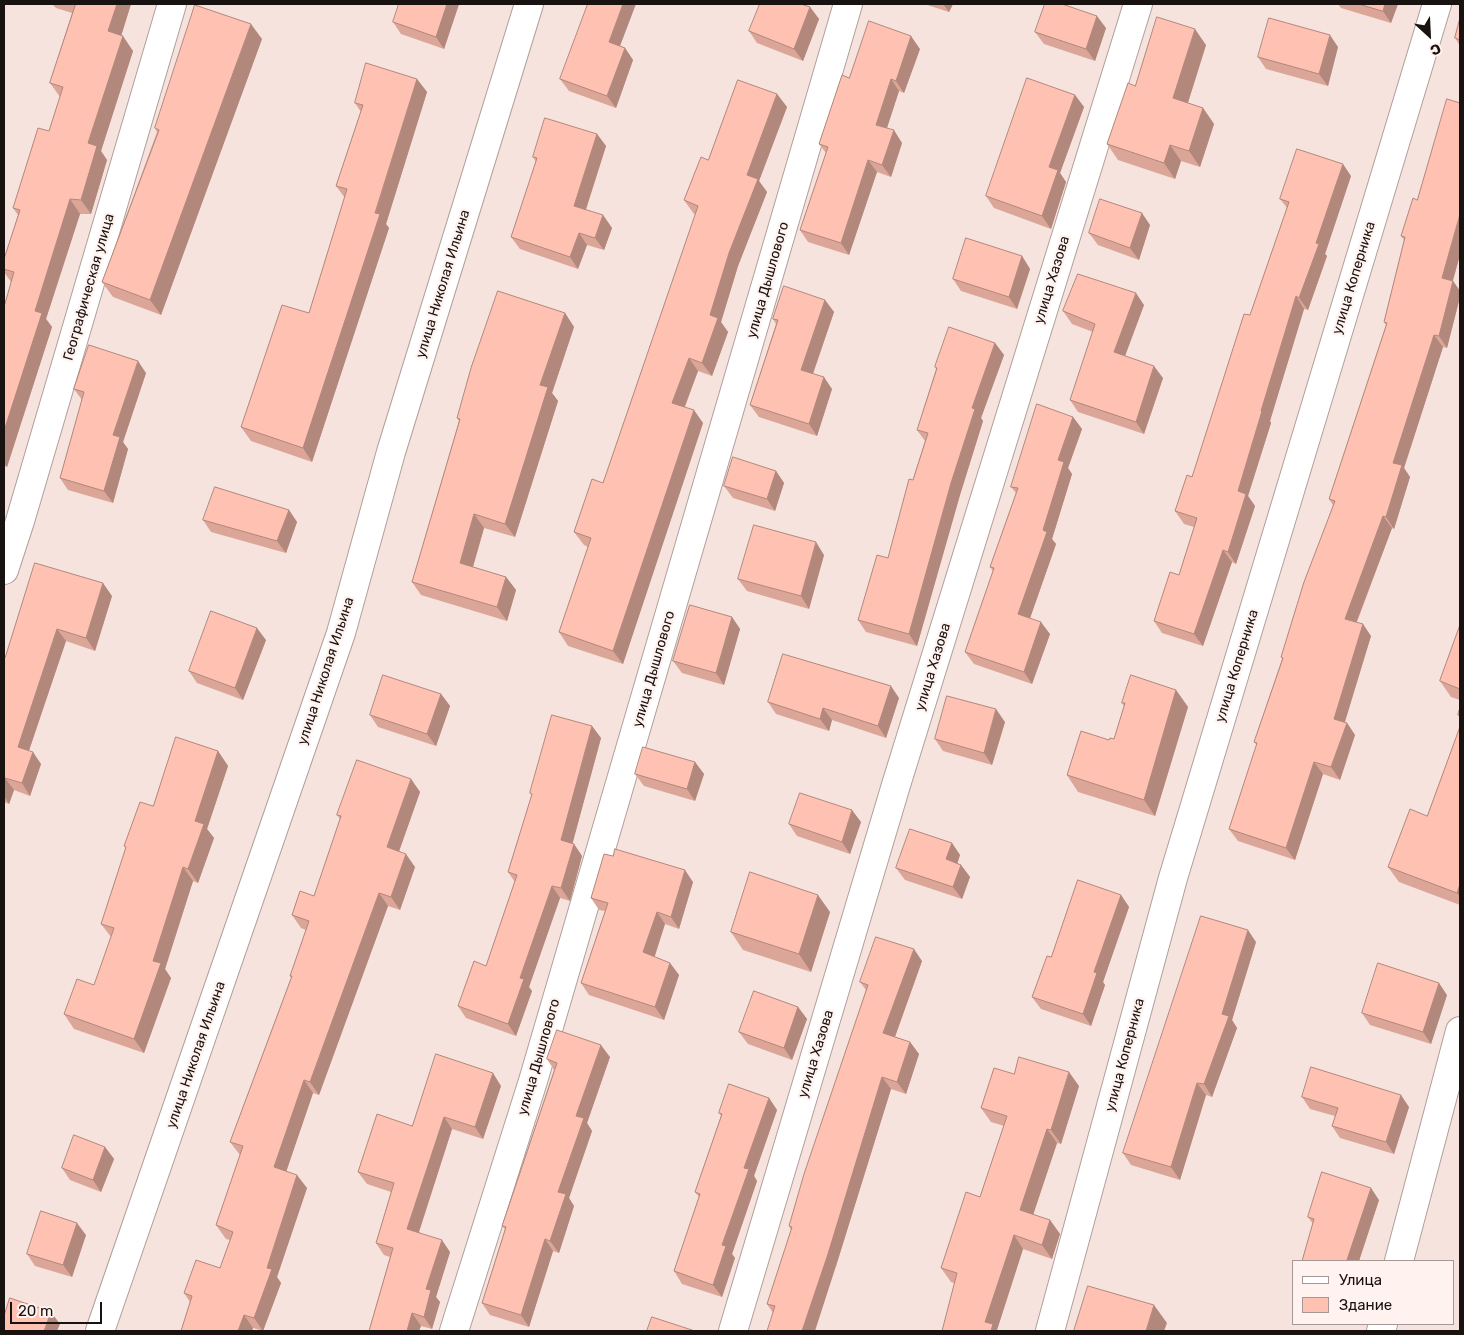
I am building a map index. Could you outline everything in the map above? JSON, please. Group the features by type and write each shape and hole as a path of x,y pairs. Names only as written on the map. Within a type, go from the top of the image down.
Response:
{"street":[{"name":"Географическая улица","path":"4,570 172,4"},
{"name":"улица Николая Ильина","path":"100,1331 341,633 391,452 529,4"},
{"name":"улица Дышлового","path":"454,1331 533,1080 848,4"},
{"name":"улица Хазова","path":"733,1331 896,785 1138,4"},
{"name":"улица Коперника","path":"1050,1331 1173,878 1437,4"},
{"path":"1399,1260 1460,1031"}],"building":[{"path":"76,4 117,4 108,31 123,36 88,143 97,146 81,200 70,199 35,311 42,313 4,431 4,307 14,272 4,269 4,259 20,210 13,208 38,128 49,131 63,87 50,83"},
{"path":"399,4 447,4 436,37 393,22"},
{"path":"588,4 623,4 609,42 625,48 607,96 560,79"},
{"path":"760,4 801,4 810,7 794,49 749,31"},
{"path":"1045,4 1062,4 1097,16 1086,49 1035,32"},
{"path":"1359,4 1385,4 1383,11"},
{"path":"195,5 251,24 150,300 102,282 159,130 155,128"},
{"path":"1157,17 1195,29 1173,98 1203,108 1189,151 1170,145 1164,163 1107,144 1128,83 1135,86"},
{"path":"1269,18 1330,35 1319,74 1258,57"},
{"path":"1460,18 1460,40 1455,38"},
{"path":"869,21 911,36 896,81 891,79 876,125 894,130 882,165 868,160 841,243 800,230 828,147 819,144 842,75 849,78"},
{"path":"366,63 417,79 375,213 380,214 303,448 241,427 282,305 309,313 347,189 336,186 363,105 355,103"},
{"path":"1027,78 1075,95 1049,167 1058,170 1042,216 986,196"},
{"path":"738,80 777,94 747,175 758,179 729,253 710,315 718,318 702,363 689,358 672,403 694,410 613,651 559,632 591,538 574,532 592,479 603,483 698,206 684,200 701,157 708,160"},
{"path":"1447,99 1460,103 1460,214 1442,278 1453,281 1439,336 1434,335 1393,463 1402,465 1386,517 1383,516 1345,619 1363,624 1334,719 1347,723 1331,767 1314,762 1286,848 1229,829 1257,743 1254,742 1283,658 1281,657 1304,582 1335,501 1329,499 1387,323 1384,322 1405,237 1401,236 1413,198 1417,200"},
{"path":"545,118 597,134 574,206 603,215 595,238 579,233 570,257 511,237 537,158 533,157"},
{"path":"1297,149 1343,164 1316,243 1319,244 1299,298 1296,296 1261,411 1238,491 1246,494 1228,552 1223,550 1194,634 1154,621 1170,572 1179,575 1197,518 1175,511 1187,475 1192,477 1244,314 1250,315 1289,202 1280,199"},
{"path":"1100,199 1142,213 1130,248 1089,233"},
{"path":"966,238 1022,256 1009,297 953,279"},
{"path":"1078,274 1136,293 1114,352 1154,366 1136,422 1070,400 1095,324 1063,311"},
{"path":"784,286 825,300 801,370 824,377 809,424 750,405 778,320 773,319"},
{"path":"498,291 565,313 540,385 548,387 505,524 474,514 460,563 506,577 497,607 412,582 460,419 457,418 471,368"},
{"path":"949,327 995,343 972,408 975,409 951,483 909,634 858,620 877,555 888,558 909,479 913,480 928,433 917,430 937,368 935,367"},
{"path":"89,345 138,361 113,435 120,437 104,491 60,478 84,392 74,389"},
{"path":"1037,404 1073,417 1058,460 1064,462 1043,530 1047,532 1018,614 1041,622 1024,672 965,652 994,568 990,567 1018,488 1011,487"},
{"path":"733,457 776,471 767,499 724,486"},
{"path":"215,487 289,510 277,541 203,520"},
{"path":"754,525 816,542 801,596 738,579"},
{"path":"35,563 103,583 86,638 57,629 18,747 33,752 22,783 5,778 4,783 4,656"},
{"path":"690,605 732,617 716,673 673,661"},
{"path":"211,611 257,628 235,688 189,671"},
{"path":"1460,625 1460,689 1440,681"},
{"path":"783,654 891,686 878,726 823,708 820,719 768,702"},
{"path":"383,675 441,694 427,734 370,715"},
{"path":"1131,675 1176,690 1144,800 1067,775 1081,731 1109,740 1110,738 1114,739 1125,703 1122,703"},
{"path":"947,696 996,709 984,753 935,739"},
{"path":"552,715 592,726 561,840 574,844 561,888 552,886 520,978 524,979 508,1024 458,1006 474,961 486,966 517,875 508,872 532,794 530,793"},
{"path":"1460,727 1460,884 1457,893 1388,867 1410,809 1427,816"},
{"path":"176,737 218,751 195,821 204,824 188,869 183,867 153,961 161,963 134,1039 64,1014 77,979 94,985 114,928 101,924 126,847 124,846 140,802 153,806"},
{"path":"643,747 695,762 687,789 635,774"},
{"path":"357,760 411,779 387,847 406,854 391,897 379,893 310,1082 304,1080 274,1167 297,1175 267,1268 272,1269 254,1318 244,1315 238,1331 181,1331 192,1296 184,1293 196,1260 220,1268 233,1232 216,1225 243,1146 230,1142 292,976 290,976 309,921 292,915 300,891 314,896 341,816 337,815"},
{"path":"800,793 852,810 842,842 789,824"},
{"path":"910,829 952,843 946,859 961,865 953,887 896,868"},
{"path":"615,849 685,870 671,917 657,912 643,952 670,963 655,1007 581,983 608,903 591,898 604,854 613,856"},
{"path":"750,872 818,895 799,954 731,932"},
{"path":"1078,880 1121,895 1094,972 1097,973 1083,1014 1032,997 1047,956 1051,957"},
{"path":"1201,916 1248,930 1222,1014 1229,1016 1204,1084 1197,1083 1171,1167 1123,1153"},
{"path":"876,937 914,949 883,1033 910,1042 897,1082 882,1077 828,1254 802,1331 767,1331 775,1306 767,1304 792,1227 789,1226 804,1174 868,985 860,982"},
{"path":"1378,963 1439,983 1423,1032 1362,1013"},
{"path":"754,991 798,1007 784,1048 739,1032"},
{"path":"557,1030 601,1045 576,1116 584,1118 558,1192 566,1194 550,1241 545,1239 521,1315 482,1303 506,1227 502,1226 557,1063 547,1059"},
{"path":"436,1054 493,1073 475,1127 444,1117 407,1229 442,1240 426,1289 431,1290 424,1317 412,1313 407,1331 369,1331 393,1248 376,1243 394,1183 358,1172 377,1114 412,1126"},
{"path":"1019,1057 1069,1072 1051,1130 1047,1129 1020,1210 1050,1220 1042,1245 1014,1235 985,1322 993,1324 991,1331 942,1331 957,1273 941,1268 966,1192 980,1197 1007,1116 981,1108 994,1068 1014,1074"},
{"path":"1311,1067 1401,1095 1386,1142 1332,1126 1338,1108 1302,1097"},
{"path":"729,1084 769,1098 744,1168 749,1169 722,1245 726,1246 713,1285 674,1271 700,1194 695,1192 722,1114 719,1113"},
{"path":"74,1135 105,1147 93,1180 62,1168"},
{"path":"1322,1172 1371,1188 1347,1260 1302,1260 1314,1219 1308,1217"},
{"path":"41,1211 77,1223 63,1265 27,1254"},
{"path":"1088,1286 1154,1305 1146,1331 1074,1331"},
{"path":"10,1298 51,1312 44,1331 4,1331 4,1316"},
{"path":"652,1317 695,1331 647,1331"}]}
